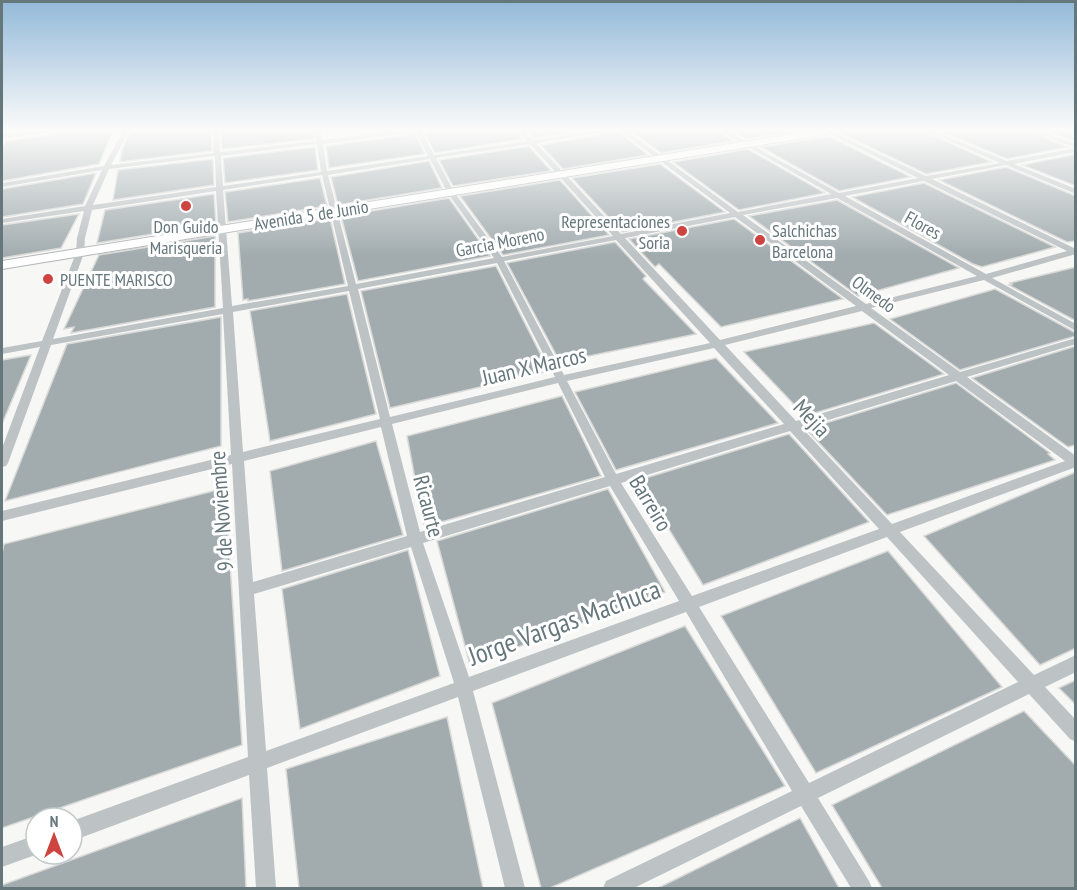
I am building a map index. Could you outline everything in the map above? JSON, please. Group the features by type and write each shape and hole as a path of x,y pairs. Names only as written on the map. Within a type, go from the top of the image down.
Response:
{"main road":[{"name":"Avenida 5 de Junio","path":"2,270 224,228 569,173"},
{"name":"Avenida 5 de Junio","path":"2,265 47,256 80,254"}],"street":[{"path":"2,184 66,173"},
{"path":"2,463 80,254 79,244 90,207 105,173"},
{"name":"9 de Noviembre","path":"219,173 266,888"},
{"path":"2,220 320,173"},
{"name":"Ricaurte","path":"324,173 355,287 415,539 464,687 515,888"},
{"name":"Barreiro","path":"440,173 451,192 499,259 613,480 687,605 862,888"},
{"name":"Olmedo","path":"678,173 1076,463"},
{"name":"Flores","path":"798,173 1076,328"},
{"path":"912,173 1075,252"},
{"name":"Garcia Moreno","path":"2,351 355,287 958,173"},
{"path":"1030,173 1076,192"},
{"name":"Mejia","path":"560,174 1076,733"},
{"name":"Juan X Marcos","path":"2,516 239,460 561,379 717,344 985,277 1075,252"},
{"path":"248,590 1076,341"},
{"name":"Jorge Vargas Machuca","path":"84,827 1076,463"},
{"path":"613,888 1076,663"},
{"path":"2,857 24,849"}],"building":[{"path":"2,173 50,173 2,181"},
{"path":"96,173 83,204 2,217 2,189"},
{"path":"118,173 214,173 214,185 113,200"},
{"path":"224,173 300,173 225,183"},
{"path":"358,173 435,173 442,188 338,205 331,177"},
{"path":"446,173 541,173 453,186"},
{"path":"606,173 672,173 725,212 622,232 572,178"},
{"path":"687,173 789,173 825,193 739,210"},
{"path":"806,173 902,173 911,177 839,191"},
{"path":"977,173 1019,173 1076,196 1076,241 1067,242 939,180"},
{"path":"1041,173 1076,173 1076,186"},
{"path":"320,178 327,206 228,222 225,192"},
{"path":"560,180 609,235 503,255 460,196"},
{"path":"924,183 1055,247 982,267 852,197"},
{"path":"214,194 216,224 97,243 105,210"},
{"path":"449,198 490,256 358,281 341,216"},
{"path":"837,200 959,268 858,296 749,216"},
{"path":"79,214 61,248 2,258 2,225"},
{"path":"330,218 345,284 243,300 238,233"},
{"path":"734,219 843,299 721,327 659,264 655,267 629,239"},
{"path":"215,236 215,307 71,333 74,327 64,329 99,255"},
{"path":"615,242 646,276 643,279 696,334 560,362 507,263"},
{"path":"496,266 549,371 390,408 361,291"},
{"path":"1076,267 1076,321 1009,285 1012,284 1010,283"},
{"path":"995,289 1076,333 1076,336 960,370 890,319"},
{"path":"347,294 376,414 270,441 250,311"},
{"path":"221,317 221,446 5,501 67,344"},
{"path":"874,323 944,374 805,416 744,352"},
{"path":"1076,346 1076,445 1068,447 972,378"},
{"path":"31,355 2,424 2,360"},
{"path":"716,358 778,423 616,470 575,392"},
{"path":"956,383 1050,453 1048,454 1055,460 887,515 806,429"},
{"path":"562,396 601,476 424,527 407,436"},
{"path":"789,434 869,522 703,585 639,480"},
{"path":"376,441 403,535 282,571 270,471"},
{"path":"1076,472 1076,648 1040,665 924,536"},
{"path":"225,488 242,745 66,806 24,806 24,820 2,828 2,553 4,544"},
{"path":"608,489 665,592 470,665 437,541"},
{"path":"408,550 440,676 300,729 282,589"},
{"path":"888,551 1002,687 816,773 721,616"},
{"path":"685,626 785,786 550,888 541,888 492,703"},
{"path":"1076,680 1076,705 1059,688"},
{"path":"1024,711 1076,766 1076,888 882,888 832,805"},
{"path":"447,717 483,888 299,888 286,769"},
{"path":"242,798 246,888 2,888 2,885 54,866 84,866 84,855"},
{"path":"800,818 839,888 658,888"}],"place":[{"name":"Don Guido Marisqueria","path":"186,206"},
{"name":"Representaciones Soria","path":"682,231"},
{"name":"Salchichas Barcelona","path":"760,240"},
{"name":"PUENTE MARISCO","path":"48,279"}]}
